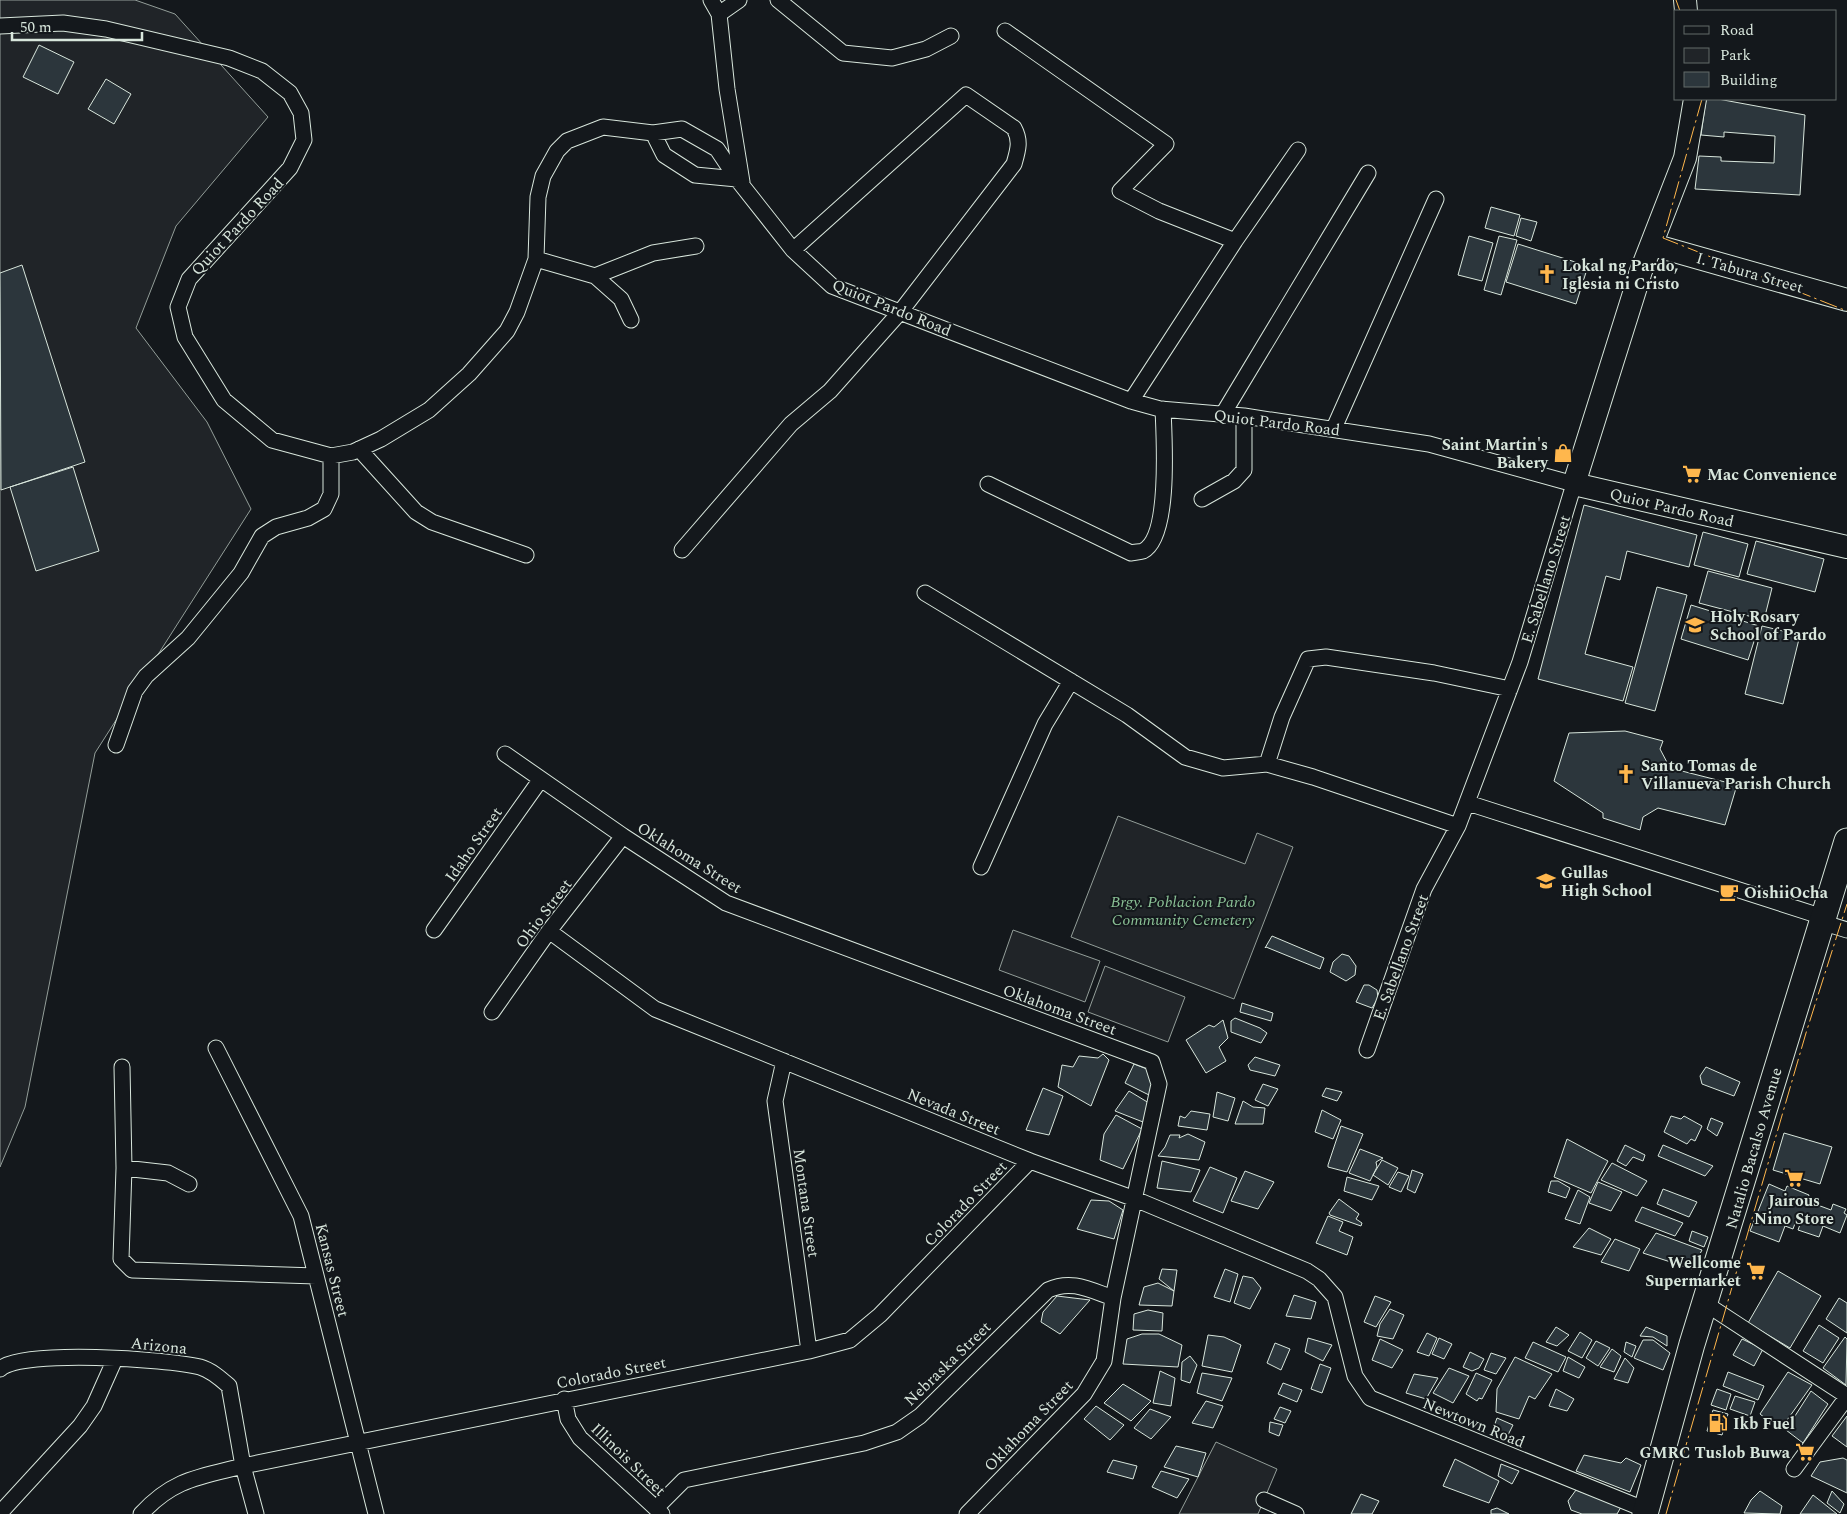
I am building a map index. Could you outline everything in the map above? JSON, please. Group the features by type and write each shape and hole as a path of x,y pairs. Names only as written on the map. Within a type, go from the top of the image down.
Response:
{"main road":[{"name":"Natalio Bacalso Avenue","path":"1646,1512 1692,1344 1706,1304 1847,841"}],"street":[{"path":"653,133 664,155 695,175 740,182 719,14 711,0"},
{"path":"719,14 739,0"},
{"path":"778,0 844,53 892,58 926,49 951,36"},
{"name":"Quiot Pardo Road","path":"0,26 63,23 106,29 229,58 262,71 290,93 301,113 304,140 290,168 189,278 178,307 185,337 224,400 272,440 331,456 359,449 382,439 429,410 469,374 507,331 518,312 536,259 538,198 543,176 557,151 567,141 603,127 653,133 682,129 717,149 793,250 832,286 1131,401 1163,409 1244,416 1334,428 1429,444 1574,484 1847,547"},
{"path":"1005,32 1166,144 1120,191 1159,211 1235,241"},
{"path":"682,550 791,424 830,392 901,311 1014,164 1019,146 1018,136 1014,128 966,95 793,250"},
{"name":"E. Sabellano Street","path":"1367,1050 1424,889 1458,826 1468,803 1510,689 1641,271 1653,245 1685,158 1694,100"},
{"path":"1131,401 1235,241 1298,150"},
{"path":"1223,414 1368,173"},
{"path":"1334,428 1436,199"},
{"name":"I. Tabura Street","path":"1653,245 1847,300"},
{"path":"595,276 654,253 696,246"},
{"path":"536,259 595,276 621,299 631,320"},
{"path":"988,484 1131,553 1143,551 1152,542 1159,520 1165,486 1163,409"},
{"path":"1202,499 1234,481 1244,470 1244,416"},
{"path":"359,449 402,498 424,517 432,522 526,555"},
{"path":"116,745 135,692 146,676 188,638 241,573 262,536 276,528 308,518 324,509 331,494 331,456"},
{"path":"925,593 1128,716 1185,757 1223,768 1267,764 1458,826"},
{"path":"1267,764 1282,717 1308,658 1326,657 1424,671 1510,689"},
{"path":"981,867 1045,724 1071,681"},
{"name":"Oklahoma Street","path":"505,754 623,836 726,903 1152,1062 1159,1084 1114,1298 1104,1361 1084,1394 967,1514"},
{"name":"Idaho Street","path":"434,930 541,778"},
{"path":"1468,803 1822,920 1847,930"},
{"name":"Ohio Street","path":"492,1012 550,931 623,836"},
{"name":"Nevada Street","path":"550,931 655,1009 1030,1161 1135,1199 1307,1271 1319,1279 1335,1297 1340,1316"},
{"name":"Kansas Street","path":"216,1048 301,1216 376,1514"},
{"name":"Montana Street","path":"784,1061 775,1101 809,1351"},
{"path":"122,1067 124,1168 121,1260 132,1270 316,1276"},
{"name":"Colorado Street","path":"140,1514 157,1496 184,1481 243,1466 564,1399 809,1351 850,1340 880,1315 1030,1161"},
{"path":"124,1168 168,1173 189,1184"},
{"name":"Nebraska Street","path":"659,1511 684,1480 864,1443 897,1432 920,1416 1048,1290 1061,1284 1078,1286 1114,1298"},
{"path":"1706,1304 1847,1396 1794,1469"},
{"name":"Newtown Road","path":"1340,1316 1355,1376 1370,1398 1646,1512"},
{"name":"Arizona","path":"0,1369 6,1364 35,1358 115,1359 202,1367 229,1386 243,1466 256,1514"},
{"path":"0,1513 80,1426 94,1406 115,1359"},
{"name":"Illinois Street","path":"564,1399 568,1418 580,1438 659,1511"},
{"path":"1264,1500 1296,1514"}],"green space":[{"path":"0,0 135,0 175,14 268,117 176,226 136,328 207,422 251,509 95,753 25,1107 0,1167"},
{"name":"Brgy. Poblacion Pardo Community Cemetery","path":"1118,816 1245,864 1257,833 1293,847 1234,999 1071,937"},
{"path":"1013,930 1100,961 1085,1002 999,970"},
{"path":"1105,966 1185,997 1168,1042 1088,1012"},
{"path":"1216,1442 1277,1469 1258,1514 1179,1514"}],"building":[{"path":"39,45 74,62 58,94 23,77"},
{"path":"106,79 131,94 114,124 88,109"},
{"path":"1706,100 1723,100 1805,115 1800,195 1695,189 1699,156 1721,157 1721,161 1774,163 1775,136 1724,132 1724,137 1701,135"},
{"path":"1491,207 1520,215 1514,236 1485,228"},
{"path":"1521,218 1537,222 1531,241 1516,236"},
{"path":"1469,236 1493,243 1482,281 1458,275"},
{"path":"1499,236 1517,240 1501,295 1484,290"},
{"name":"Lokal ng Pardo, Iglesia ni Cristo","path":"1518,244 1588,266 1576,304 1506,282"},
{"path":"22,265 85,462 1,490 0,273"},
{"path":"73,467 99,551 36,571 10,487"},
{"path":"1584,505 1697,535 1689,567 1627,551 1620,580 1606,576 1585,654 1633,667 1623,701 1538,679"},
{"path":"1703,532 1748,544 1739,577 1694,565"},
{"path":"1756,541 1824,559 1815,592 1747,574"},
{"path":"1708,571 1772,588 1764,620 1699,603"},
{"path":"1657,587 1687,595 1655,711 1625,703"},
{"path":"1691,605 1759,626 1748,660 1681,639"},
{"path":"1762,626 1800,635 1783,704 1745,694"},
{"name":"Santo Tomas de Villanueva Parish Church","path":"1625,731 1663,741 1660,749 1670,768 1737,785 1725,825 1658,808 1643,817 1640,830 1603,818 1603,813 1554,781 1569,733"},
{"path":"1272,936 1324,958 1320,969 1265,948"},
{"path":"1342,954 1349,956 1356,966 1355,975 1346,981 1330,972 1333,962"},
{"path":"1364,985 1369,985 1377,990 1378,998 1372,1008 1356,1002"},
{"path":"1242,1003 1273,1013 1271,1021 1240,1012"},
{"path":"1235,1018 1260,1028 1267,1033 1261,1043 1231,1032 1231,1021"},
{"path":"1223,1020 1228,1038 1219,1047 1226,1061 1206,1073 1186,1040 1209,1025 1214,1027"},
{"path":"1103,1054 1109,1060 1091,1106 1058,1087 1062,1065 1073,1067 1079,1056 1098,1058"},
{"path":"1255,1057 1280,1065 1275,1076 1250,1070 1248,1065"},
{"path":"1134,1064 1147,1069 1154,1079 1149,1095 1125,1083"},
{"path":"1706,1067 1740,1082 1734,1096 1702,1084 1700,1076"},
{"path":"1263,1084 1278,1089 1268,1106 1255,1100"},
{"path":"1043,1088 1063,1096 1049,1135 1026,1130"},
{"path":"1326,1088 1342,1092 1337,1101 1322,1096"},
{"path":"1129,1091 1149,1103 1143,1122 1115,1111"},
{"path":"1217,1092 1235,1098 1228,1121 1213,1117"},
{"path":"1243,1101 1253,1107 1265,1108 1263,1124 1235,1124"},
{"path":"1322,1110 1341,1120 1333,1139 1315,1132"},
{"path":"1191,1111 1210,1114 1207,1130 1178,1126 1180,1116 1185,1118"},
{"path":"1116,1115 1142,1129 1123,1169 1100,1160 1104,1134"},
{"path":"1671,1116 1681,1119 1684,1116 1702,1126 1695,1141 1691,1139 1687,1144 1664,1132"},
{"path":"1711,1118 1723,1123 1717,1136 1707,1129"},
{"path":"1341,1126 1363,1134 1347,1172 1328,1167"},
{"path":"1784,1133 1832,1147 1820,1184 1773,1170"},
{"path":"1188,1134 1205,1142 1199,1160 1158,1156 1165,1147 1170,1135 1180,1135 1179,1138"},
{"path":"1567,1139 1608,1161 1591,1193 1554,1177"},
{"path":"1625,1145 1645,1155 1643,1161 1633,1157 1626,1166 1617,1161"},
{"path":"1663,1145 1713,1166 1705,1176 1658,1156"},
{"path":"1360,1149 1383,1158 1376,1162 1377,1167 1370,1181 1349,1173"},
{"path":"1382,1160 1398,1168 1388,1185 1373,1175"},
{"path":"1162,1161 1200,1170 1191,1192 1157,1188"},
{"path":"1612,1163 1647,1181 1637,1196 1601,1180"},
{"path":"1210,1167 1237,1178 1223,1213 1193,1201"},
{"path":"1412,1170 1423,1174 1415,1193 1407,1189"},
{"path":"1245,1171 1274,1182 1258,1209 1231,1201"},
{"path":"1398,1172 1409,1176 1401,1192 1389,1187"},
{"path":"1347,1177 1379,1186 1372,1200 1344,1191"},
{"path":"1551,1181 1558,1181 1570,1188 1566,1198 1548,1192"},
{"path":"1598,1182 1622,1192 1611,1211 1589,1203"},
{"path":"1769,1184 1785,1191 1787,1186 1809,1195 1807,1201 1831,1210 1833,1204 1846,1209 1844,1213 1847,1215 1840,1233 1823,1226 1819,1237 1798,1230 1802,1219 1797,1218 1793,1229 1785,1226 1779,1242 1750,1231"},
{"path":"1663,1189 1697,1202 1689,1217 1657,1204"},
{"path":"1578,1190 1590,1197 1580,1224 1565,1219"},
{"path":"1339,1199 1359,1214 1356,1219 1362,1223 1361,1226 1330,1215 1329,1213"},
{"path":"1091,1200 1109,1201 1123,1210 1114,1239 1077,1229"},
{"path":"1642,1207 1683,1223 1675,1236 1635,1221"},
{"path":"1328,1216 1343,1222 1339,1231 1353,1237 1347,1255 1316,1243"},
{"path":"1589,1228 1611,1239 1601,1255 1573,1247"},
{"path":"1692,1231 1708,1237 1704,1247 1689,1241"},
{"path":"1656,1233 1702,1250 1692,1269 1643,1253"},
{"path":"1615,1239 1640,1249 1629,1271 1601,1262"},
{"path":"1162,1269 1177,1270 1174,1291 1159,1279"},
{"path":"1225,1269 1238,1274 1230,1302 1214,1297"},
{"path":"1778,1271 1821,1296 1790,1348 1748,1323"},
{"path":"1243,1276 1253,1278 1261,1288 1250,1309 1234,1303"},
{"path":"1158,1283 1174,1291 1172,1306 1139,1305 1144,1287"},
{"path":"1294,1295 1316,1302 1311,1319 1286,1316"},
{"path":"1057,1296 1090,1300 1060,1334 1041,1322 1043,1312"},
{"path":"1375,1296 1391,1302 1376,1327 1364,1322"},
{"path":"1839,1298 1847,1303 1847,1333 1826,1319"},
{"path":"1390,1309 1404,1315 1393,1339 1377,1336 1380,1324"},
{"path":"1148,1310 1163,1313 1162,1331 1133,1330 1134,1314"},
{"path":"1819,1325 1839,1338 1823,1363 1803,1351"},
{"path":"1556,1327 1569,1335 1557,1346 1546,1342"},
{"path":"1646,1327 1667,1336 1667,1346 1653,1337 1640,1336"},
{"path":"1580,1332 1592,1340 1582,1358 1568,1351"},
{"path":"1427,1333 1437,1338 1429,1356 1417,1352"},
{"path":"1142,1334 1159,1334 1182,1345 1178,1367 1123,1364 1127,1339"},
{"path":"1208,1335 1224,1337 1241,1345 1232,1372 1202,1366"},
{"path":"1845,1337 1847,1339 1846,1385 1823,1368"},
{"path":"1308,1338 1332,1345 1323,1361 1305,1352"},
{"path":"1439,1338 1452,1344 1444,1359 1432,1354"},
{"path":"1380,1339 1403,1350 1392,1368 1372,1360"},
{"path":"1742,1339 1763,1349 1754,1366 1733,1355"},
{"path":"1643,1340 1653,1340 1670,1353 1663,1370 1634,1358"},
{"path":"1596,1341 1610,1348 1598,1366 1586,1358"},
{"path":"1533,1342 1566,1357 1558,1372 1525,1358"},
{"path":"1626,1342 1636,1346 1632,1357 1624,1352"},
{"path":"1275,1343 1290,1349 1281,1370 1267,1363"},
{"path":"1612,1349 1621,1356 1614,1372 1600,1367"},
{"path":"1470,1352 1484,1359 1479,1368 1472,1371 1463,1367"},
{"path":"1491,1353 1506,1358 1496,1374 1484,1370"},
{"path":"1190,1356 1197,1365 1190,1383 1181,1380 1182,1362"},
{"path":"1515,1357 1552,1374 1535,1399 1529,1396 1519,1419 1496,1412 1497,1389"},
{"path":"1568,1357 1585,1367 1579,1378 1563,1371"},
{"path":"1625,1358 1634,1368 1628,1383 1614,1379"},
{"path":"1320,1364 1331,1368 1322,1393 1311,1389"},
{"path":"1449,1368 1469,1376 1453,1403 1433,1393"},
{"path":"1160,1371 1175,1378 1171,1406 1153,1403"},
{"path":"1728,1372 1764,1386 1758,1400 1723,1386"},
{"path":"1788,1372 1812,1385 1780,1430 1760,1414"},
{"path":"1202,1373 1232,1378 1222,1401 1197,1393"},
{"path":"1476,1373 1492,1380 1482,1399 1479,1398 1477,1401 1466,1394"},
{"path":"1414,1374 1438,1378 1426,1399 1406,1393"},
{"path":"1283,1383 1302,1390 1297,1402 1278,1394"},
{"path":"1123,1384 1151,1401 1131,1421 1104,1403"},
{"path":"1556,1389 1574,1399 1567,1411 1549,1406"},
{"path":"1717,1389 1731,1394 1726,1410 1711,1405"},
{"path":"1811,1391 1828,1404 1803,1443 1786,1430"},
{"path":"1735,1396 1755,1402 1750,1416 1730,1409"},
{"path":"1206,1401 1223,1406 1213,1428 1192,1423"},
{"path":"1096,1406 1124,1425 1110,1440 1084,1419"},
{"path":"1280,1407 1291,1411 1285,1423 1274,1419"},
{"path":"1150,1409 1171,1417 1151,1439 1134,1428"},
{"name":"Ikb Fuel","path":"1713,1410 1728,1414 1722,1435 1707,1431"},
{"path":"1847,1416 1847,1447 1832,1436"},
{"path":"1497,1418 1513,1425 1506,1439 1492,1432"},
{"path":"1270,1422 1283,1425 1279,1436 1269,1432"},
{"path":"1176,1446 1206,1453 1198,1477 1164,1467"},
{"path":"1584,1455 1621,1463 1626,1458 1641,1465 1630,1492 1576,1471"},
{"path":"1843,1458 1847,1460 1847,1493 1811,1476 1820,1462"},
{"path":"1455,1459 1499,1481 1489,1503 1443,1486"},
{"path":"1113,1460 1137,1466 1133,1479 1107,1472"},
{"path":"1501,1464 1519,1471 1512,1484 1498,1476"},
{"path":"1161,1471 1189,1479 1177,1498 1152,1487"},
{"path":"1576,1490 1621,1507 1617,1514 1582,1514 1571,1510 1568,1501"},
{"path":"1760,1491 1782,1506 1780,1514 1744,1513 1751,1500"},
{"path":"1832,1491 1844,1504 1840,1513 1827,1503"},
{"path":"1361,1494 1379,1501 1372,1514 1351,1514"},
{"path":"1813,1495 1837,1514 1800,1514"},
{"path":"1497,1508 1509,1514 1491,1514 1491,1510"}],"power":[{"path":"1676,0 1680,10"},
{"path":"1702,100 1663,238 1847,311"},
{"path":"1666,1514 1806,1033 1847,904"}],"place":[{"name":"Lokal ng Pardo, Iglesia ni Cristo","path":"1547,274"},
{"name":"Saint Martin's Bakery","path":"1563,453"},
{"name":"Mac Convenience","path":"1692,474"},
{"name":"Holy Rosary School of Pardo","path":"1695,625"},
{"name":"Santo Tomas de Villanueva Parish Church","path":"1626,774"},
{"name":"Gullas High School","path":"1546,881"},
{"name":"OishiiOcha","path":"1729,892"},
{"name":"Jairous Nino Store","path":"1794,1178"},
{"name":"Wellcome Supermarket","path":"1756,1271"},
{"name":"Ikb Fuel","path":"1718,1423"},
{"name":"GMRC Tuslob Buwa","path":"1805,1452"}]}
